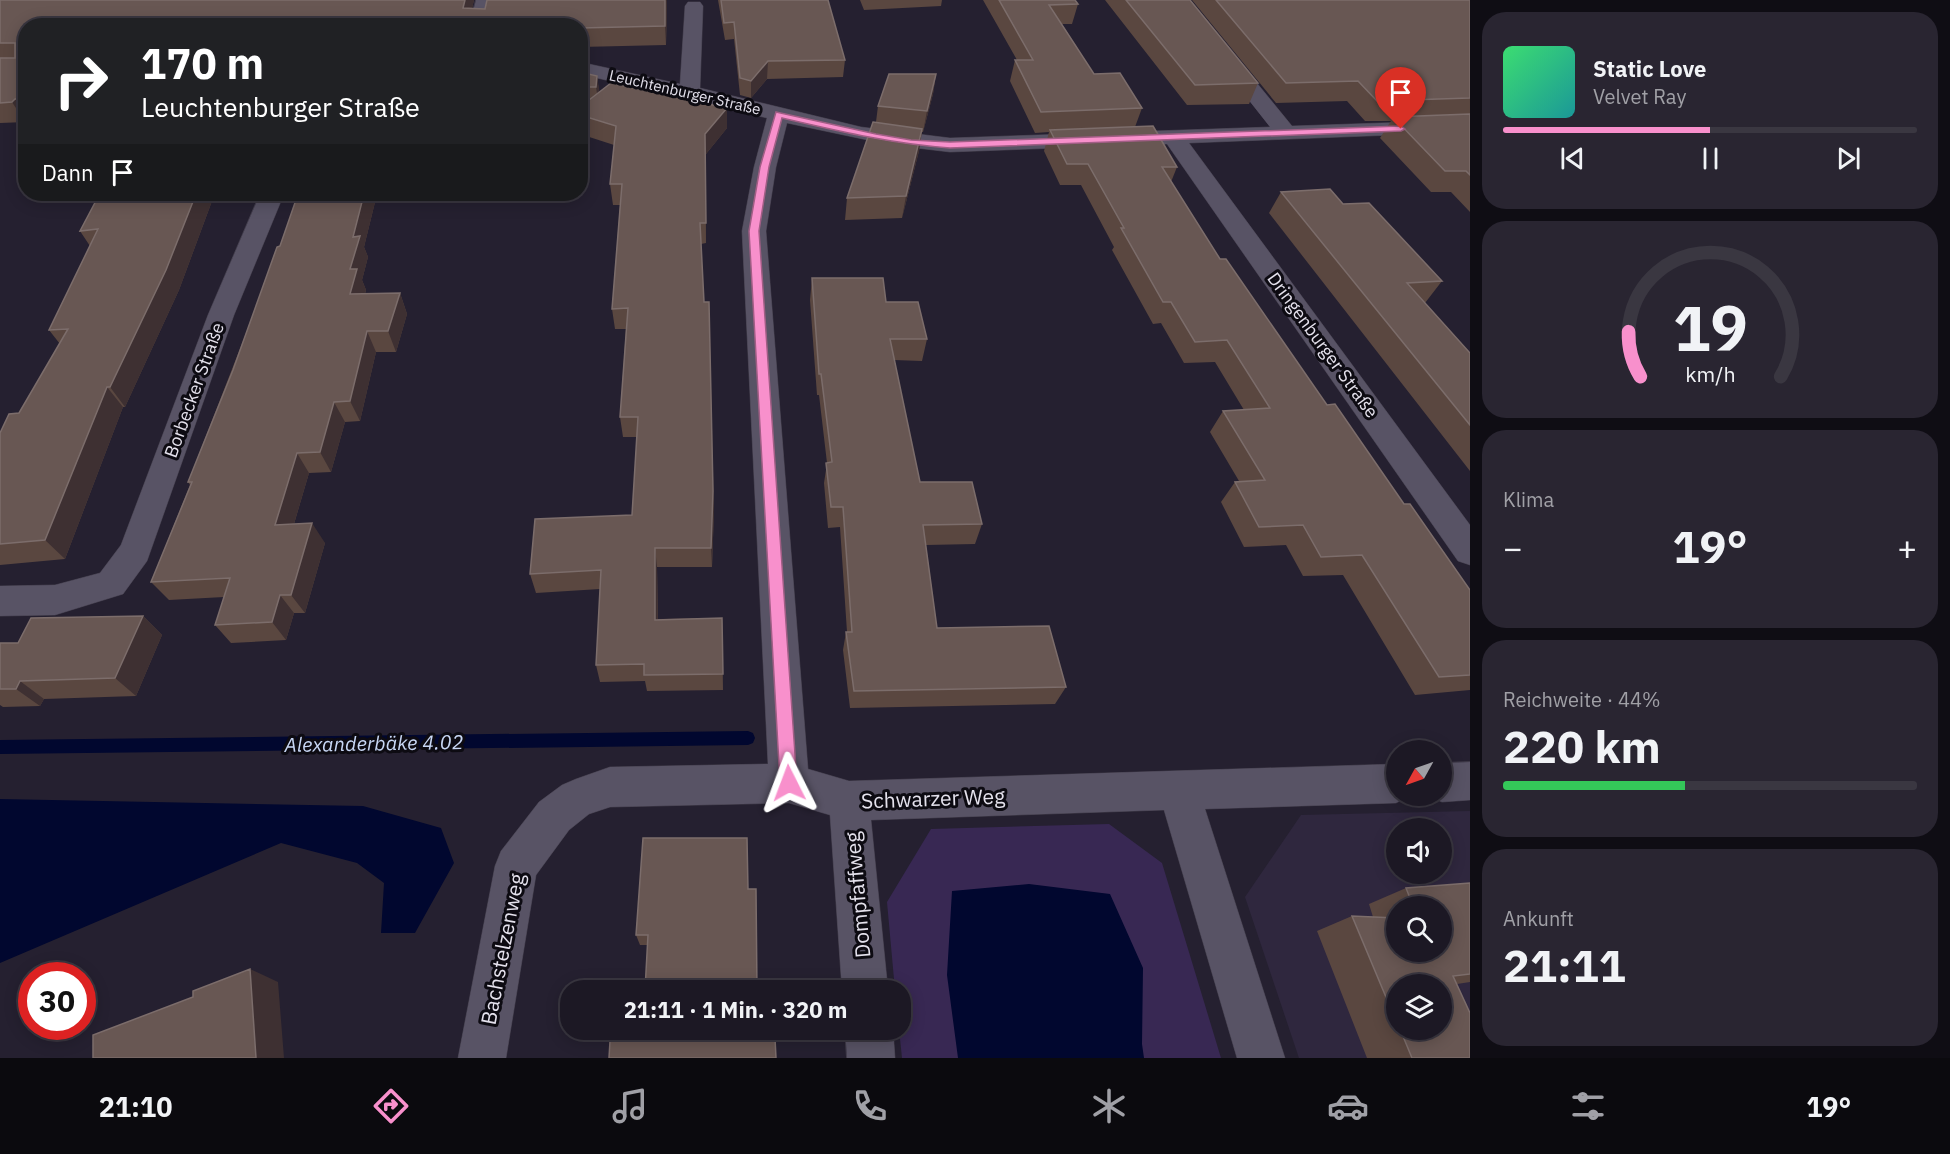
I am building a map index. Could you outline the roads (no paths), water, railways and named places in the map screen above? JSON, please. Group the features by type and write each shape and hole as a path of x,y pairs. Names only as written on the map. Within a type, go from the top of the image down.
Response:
{"street":[{"path":"480,18 484,0"},
{"path":"1179,0 1286,133"},
{"path":"690,92 694,6"},
{"name":"Leuchtenburger Straße","path":"588,70 876,137 940,145 1175,139 1470,126"},
{"path":"779,114 765,167 754,231 789,783"},
{"name":"Dringenburger Straße","path":"1175,139 1470,551"},
{"name":"Borbecker Straße","path":"0,601 55,600 111,584 135,551 221,315 269,201"},
{"path":"1452,782 1470,781"},
{"name":"Schwarzer Weg","path":"554,816 576,799 610,787 789,783 849,801 1386,783"},
{"path":"1178,789 1261,1058"},
{"name":"Dompfaffweg","path":"849,801 864,980"},
{"name":"Bachstelzenweg","path":"482,1058 516,866 554,816"},
{"path":"870,1040 871,1058"}],"water":[{"path":"0,799 363,806 441,828 454,863 415,933 381,933 384,883 357,863 281,843 0,963"},
{"path":"1029,884 1110,894 1143,968 1142,1044 1144,1058 958,1058 947,975 952,891"}],"waterway":[{"name":"Alexanderbäke 4.02","path":"0,747 748,738"}]}
